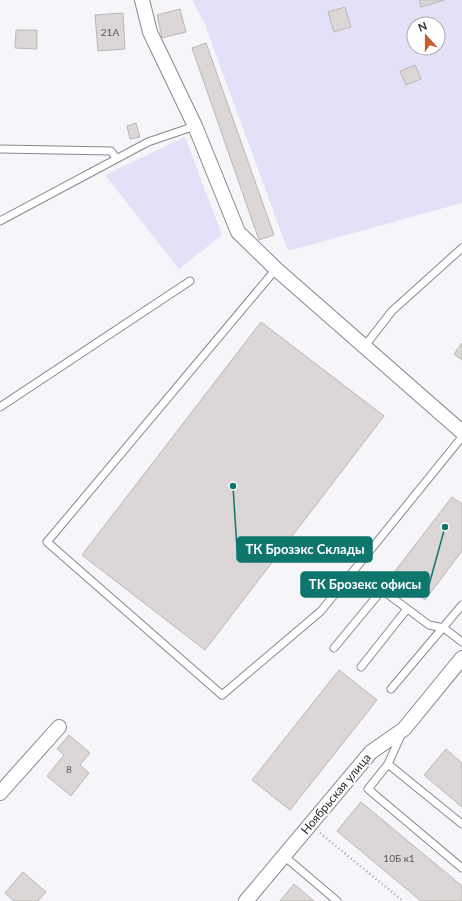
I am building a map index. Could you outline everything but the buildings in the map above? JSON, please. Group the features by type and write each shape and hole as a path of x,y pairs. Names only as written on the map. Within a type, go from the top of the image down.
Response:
{"street":[{"path":"142,0 150,32 194,126 238,232 276,269 462,432"},
{"name":"Ноябрьская улица","path":"246,901 372,752 404,729 462,658"},
{"path":"0,793 59,727"}],"lane":[{"path":"0,220 148,142 194,126"},
{"path":"0,149 112,151 116,158"},
{"path":"364,347 392,311 462,248"},
{"path":"276,269 47,542 222,695 321,611 462,437"},
{"path":"0,407 190,281"},
{"path":"334,648 382,590 429,625 444,628 462,642"},
{"path":"391,689 462,605"},
{"path":"362,667 407,609"},
{"path":"404,729 388,764 368,789 462,868"},
{"path":"388,764 462,824"},
{"path":"284,856 337,901"}],"path":[{"path":"315,837 319,832 403,901"}],"shaded area":[{"path":"192,0 462,0 462,203 288,251 204,22"},
{"path":"185,137 222,235 179,269 105,175"}],"place":[{"name":"ТК Брозэкс Склады","path":"233,486"},
{"name":"ТК Брозекс офисы","path":"445,527"}]}
